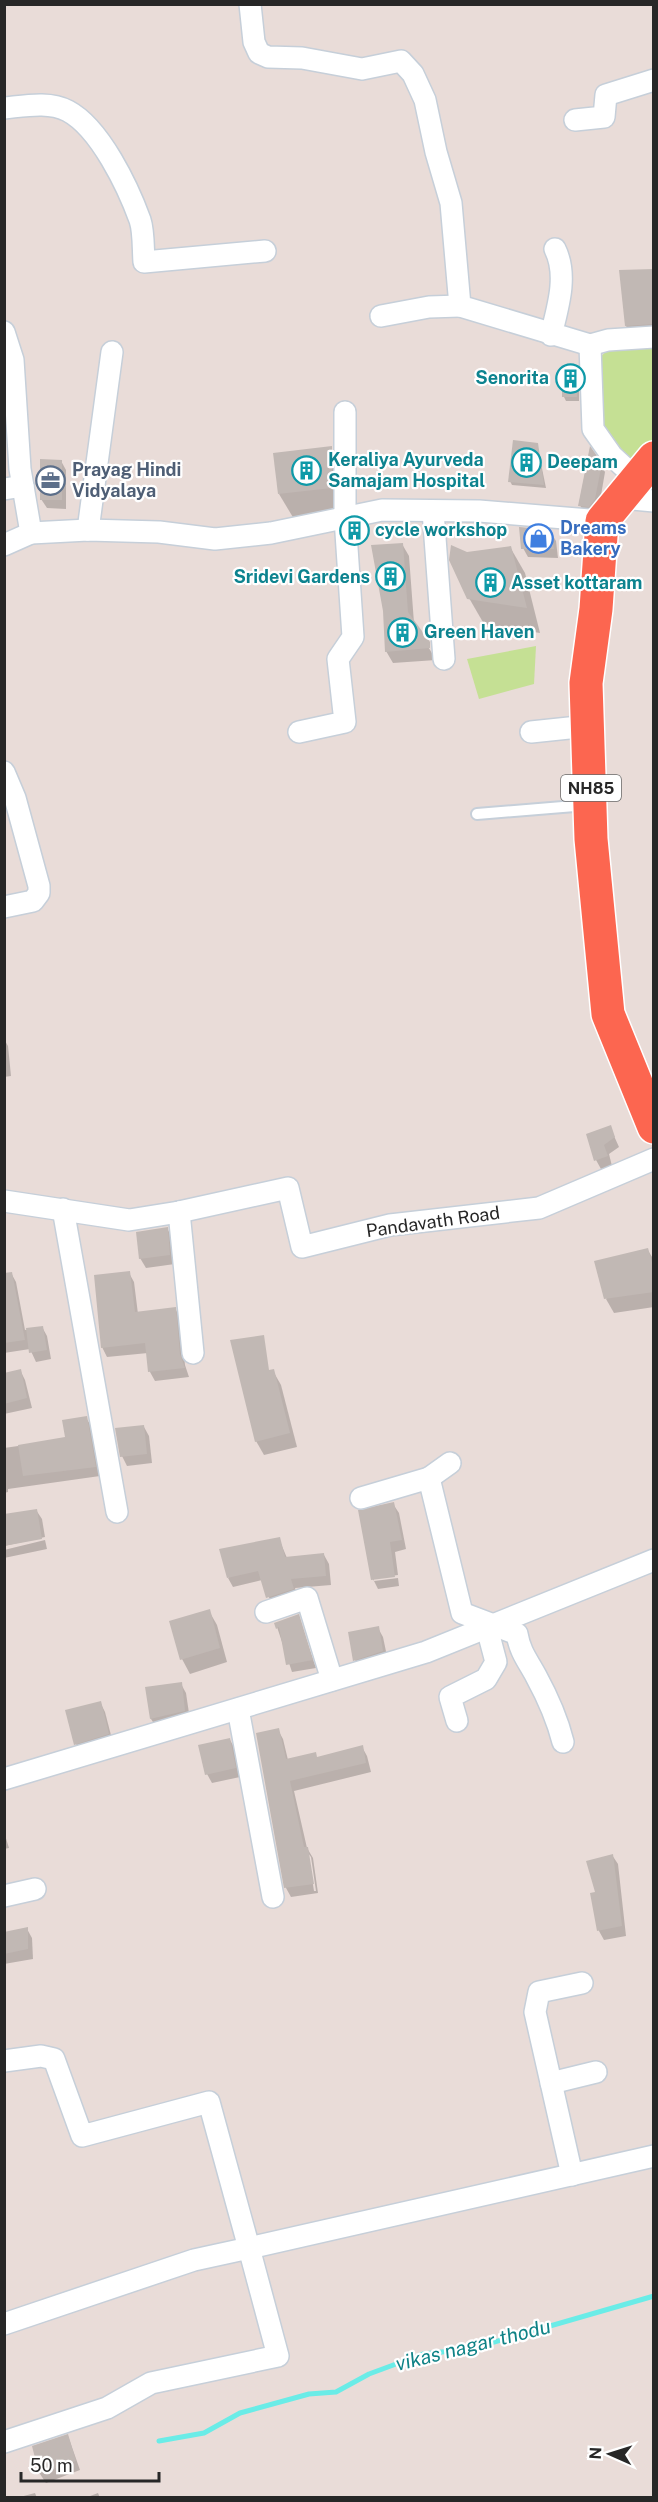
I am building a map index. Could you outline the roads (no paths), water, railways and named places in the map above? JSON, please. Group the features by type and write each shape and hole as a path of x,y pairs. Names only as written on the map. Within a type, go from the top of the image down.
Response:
{"highway":[{"name":"NH85","path":"634,491 596,609 586,683 591,839 608,1014 654,1127"}],"street":[{"path":"250,4 254,42 259,53 268,57 302,58 362,69 401,61 413,74 425,100 436,152 451,203 460,306"},
{"path":"575,120 604,117 606,95 654,80"},
{"path":"4,108 40,104 67,110 89,127 113,165 141,222 144,262 265,251"},
{"path":"551,335 560,298 562,263 555,249"},
{"path":"381,316 429,307 460,306 590,345 608,340 654,337"},
{"path":"4,332 13,360 14,488 32,533"},
{"path":"4,545 32,533 88,530 159,532 215,539 271,533 382,510 479,511 634,491 593,429 590,345"},
{"path":"88,530 112,352"},
{"path":"299,732 345,722 338,659 353,637 345,518 345,412"},
{"path":"433,511 444,659"},
{"path":"531,732 588,726"},
{"path":"4,772 15,798 39,885 39,893 33,901 4,907"},
{"name":"Pandavath Road","path":"4,1201 129,1220 180,1212 288,1188 302,1247 390,1225 539,1208 654,1160"},
{"path":"63,1209 117,1512"},
{"path":"180,1212 193,1353"},
{"path":"361,1498 429,1478 450,1463"},
{"path":"429,1478 462,1612 491,1626 517,1634 519,1650 535,1674 558,1719 562,1742"},
{"path":"4,1779 426,1652 654,1560"},
{"path":"266,1612 307,1598 332,1680"},
{"path":"457,1721 450,1697 486,1678 496,1662 491,1626"},
{"path":"238,1709 273,1897"},
{"path":"4,1896 35,1889"},
{"path":"572,2175 535,2012 539,1992 582,1983"},
{"path":"4,2061 41,2055 54,2059 82,2136 209,2102 278,2356 151,2383 107,2408 4,2442"},
{"path":"551,2083 596,2072"},
{"path":"4,2324 194,2260 654,2156"}],"lane":[{"path":"477,814 591,804"}],"waterway":[{"name":"vikas nagar thodu","path":"159,2441 204,2433 240,2413 309,2394 336,2392 369,2374 423,2354 470,2349 654,2296"}],"place":[{"name":"Senorita","path":"570,378"},
{"name":"Deepam","path":"526,462"},
{"name":"Keraliya Ayurveda Samajam Hospital","path":"307,470"},
{"name":"Prayag Hindi Vidyalaya","path":"51,480"},
{"name":"cycle workshop","path":"354,530"},
{"name":"Dreams Bakery","path":"539,538"},
{"name":"Sridevi Gardens","path":"391,577"},
{"name":"Asset kottaram","path":"490,583"},
{"name":"Green Haven","path":"403,632"}]}
